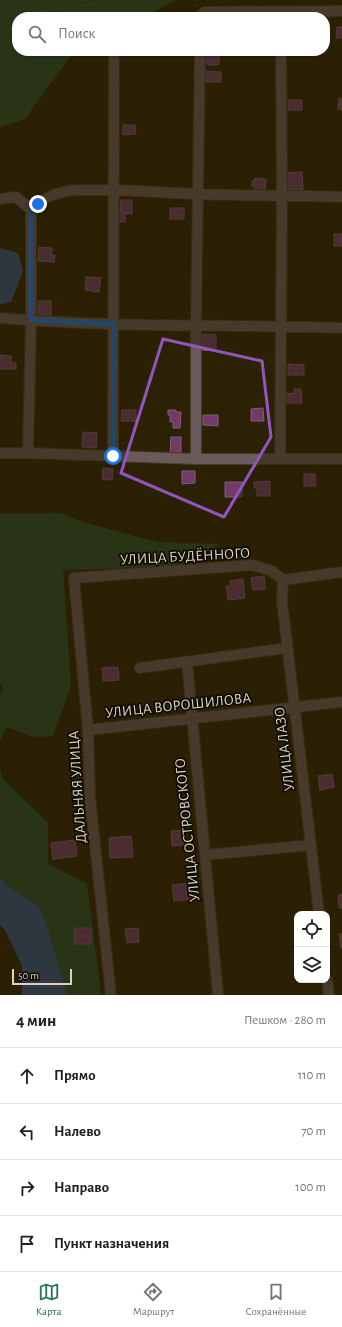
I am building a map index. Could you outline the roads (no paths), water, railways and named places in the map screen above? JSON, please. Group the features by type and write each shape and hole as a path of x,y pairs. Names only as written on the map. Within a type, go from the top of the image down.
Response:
{"street":[{"path":"327,12 342,11"},
{"path":"113,456 114,56"},
{"path":"196,459 196,325 200,56"},
{"path":"280,459 282,195 281,56"},
{"path":"28,453 31,320 31,216 32,210 38,204 51,196 64,191 114,190 198,194 342,197"},
{"path":"0,199 16,197 32,210"},
{"path":"0,318 114,324 342,328"},
{"path":"0,453 196,459 342,459"},
{"name":"УЛИЦА БУДЁННОГО","path":"74,578 252,566 272,571 283,580"},
{"path":"283,580 342,572"},
{"name":"ДАЛЬНЯЯ УЛИЦА","path":"74,578 88,730 90,798 111,995"},
{"name":"УЛИЦА ЛАЗО","path":"283,580 282,601 319,911"},
{"path":"140,668 288,648"},
{"name":"УЛИЦА ОСТРОВСКОГО","path":"187,662 218,995"},
{"name":"УЛИЦА ВОРОШИЛОВА","path":"88,730 342,702"},
{"path":"205,855 311,845"},
{"path":"327,983 328,995"}],"water":[{"path":"0,248 18,253 23,271 11,302 0,304"},
{"path":"0,876 7,886 39,907 47,926 67,995 22,995 22,966 5,930 0,925"}]}
